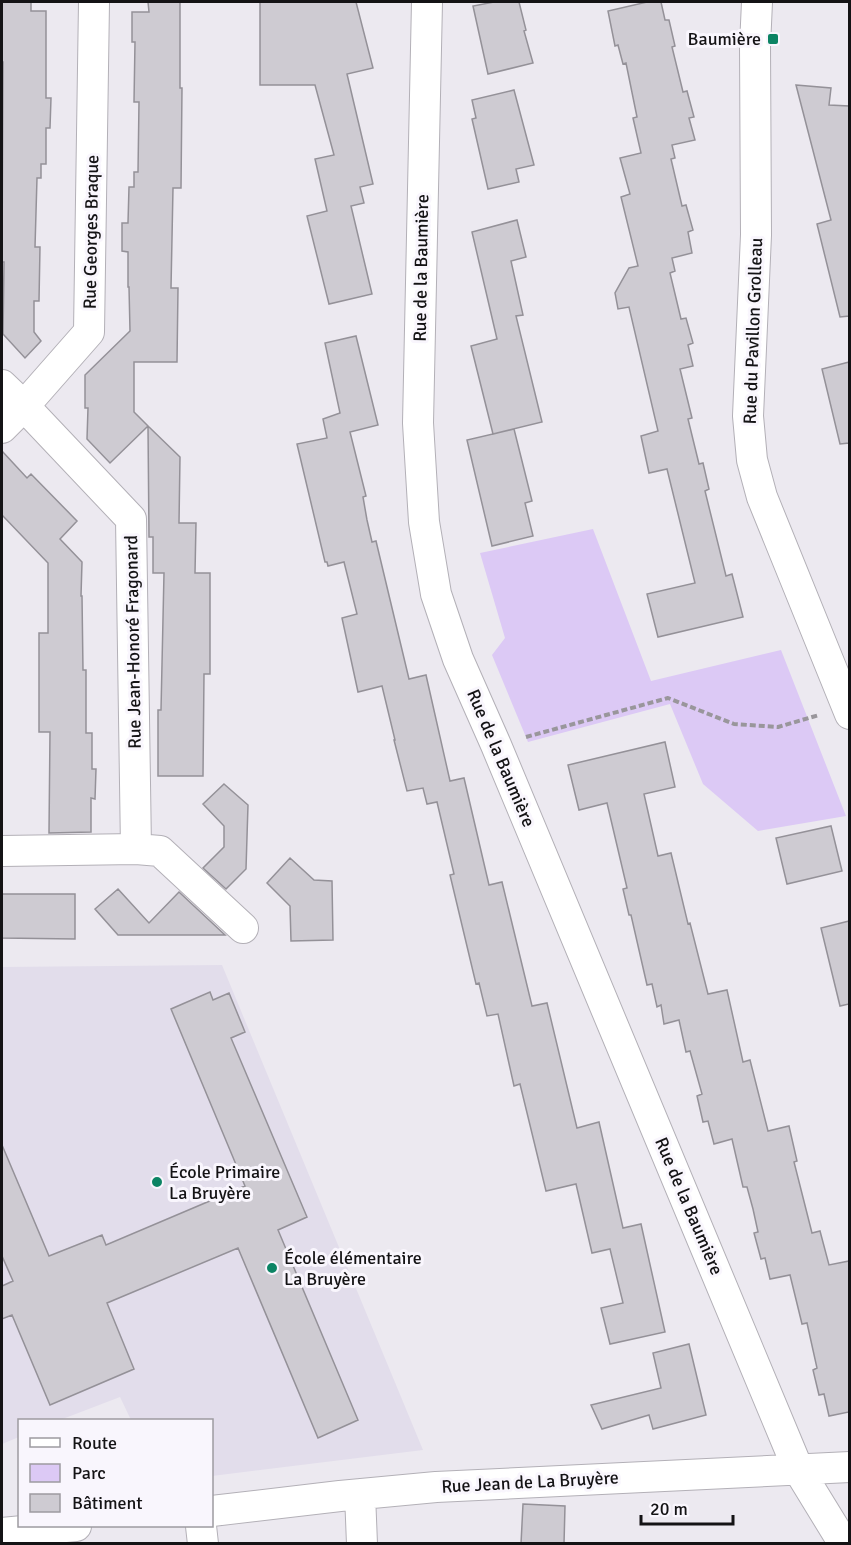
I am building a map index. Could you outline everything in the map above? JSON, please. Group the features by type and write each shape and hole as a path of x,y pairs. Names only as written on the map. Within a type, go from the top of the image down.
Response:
{"street":[{"name":"Rue Georges Braque","path":"2,428 89,332 94,2"},
{"name":"Rue de la Baumière","path":"427,2 418,423 424,522 436,594 458,659 798,1469 844,1544"},
{"name":"Rue du Pavillon Grolleau","path":"757,2 755,46 756,235 748,416 752,460 762,497 848,710"},
{"name":"Rue Jean-Honoré Fragonard","path":"2,385 131,519 136,849"},
{"path":"2,851 136,849 160,851 243,928"},
{"name":"Rue Jean de La Bruyère","path":"213,1511 435,1487 849,1467"},
{"path":"360,1494 362,1544"},
{"path":"2,1533 65,1527"},
{"path":"201,1527 203,1544"}],"path":[{"path":"496,745 668,698 734,724 778,727 848,710"}],"shaded area":[{"name":"École Primaire La Bruyère","path":"222,965 423,1450 213,1476 213,1419 131,1419 120,1397 63,1419 18,1419 18,1437 2,1444 2,967"}],"green space":[{"path":"593,529 651,681 781,650 846,816 758,831 703,784 670,704 528,742 492,655 505,638 480,553"}],"building":[{"path":"2,2 31,2 31,11 46,11 46,98 51,98 50,128 46,128 46,164 41,164 41,178 37,178 35,247 40,247 39,301 34,301 34,332 41,341 25,358 3,334"},
{"path":"148,2 180,2 181,188 173,188 171,288 178,288 177,362 134,362 134,412 148,426 110,463 87,439 88,408 85,408 85,375 130,331 128,252 122,251 122,223 128,223 129,187 134,187 134,172 138,172 139,102 134,102 135,42 132,42 132,12 149,12"},
{"path":"260,2 356,2 373,68 347,74 373,184 360,187 364,203 351,206 372,294 329,304 307,216 327,211 315,159 334,155 315,85 260,85"},
{"path":"494,2 519,2 533,63 488,74 473,6"},
{"path":"647,2 661,2 665,20 669,20 675,46 672,47 683,92 687,91 694,117 689,118 695,140 672,145 675,158 671,159 682,206 686,205 693,230 688,232 692,253 672,258 675,271 670,273 681,319 686,318 693,343 688,345 693,366 680,369 692,418 688,419 699,464 703,463 709,489 705,491 726,576 732,574 743,617 658,637 647,594 695,583 667,469 649,473 641,436 658,431 629,307 618,309 615,293 629,268 638,266 621,197 630,194 620,158 641,153 633,118 637,117 626,63 623,64 618,45 615,46 608,11"},
{"path":"796,85 831,88 829,105 849,106 849,316 840,317 817,224 831,220"},
{"path":"514,90 534,165 516,169 519,182 488,189 472,119 476,118 472,100"},
{"path":"517,220 526,257 511,261 523,315 516,316 542,422 493,434 471,346 497,339 472,232"},
{"path":"356,336 378,425 350,432 366,496 363,497 372,542 376,541 409,679 426,675 450,781 464,778 489,885 502,882 532,1006 547,1003 577,1128 599,1122 623,1228 641,1224 665,1332 610,1344 601,1308 623,1303 610,1249 592,1253 576,1184 546,1191 520,1084 514,1086 498,1014 487,1016 479,983 476,984 450,875 454,874 437,802 427,804 423,788 407,791 382,686 358,692 342,618 357,614 344,562 328,566 325,562 297,444 327,438 323,419 340,413 325,343"},
{"path":"849,362 849,443 840,444 822,369"},
{"path":"148,426 180,457 179,523 196,523 195,573 210,573 210,674 204,674 203,776 158,776 158,710 161,710 164,573 153,573 153,537 149,537"},
{"path":"514,429 532,501 525,503 533,536 492,546 467,440"},
{"path":"2,451 27,478 31,474 77,521 60,539 82,562 86,733 92,733 92,769 96,769 95,799 91,798 91,832 49,833 50,732 39,732 39,633 48,633 48,563 2,515"},
{"path":"665,742 675,787 644,794 658,856 671,853 708,994 727,990 743,1062 750,1060 768,1131 789,1126 797,1161 794,1162 812,1233 820,1231 829,1265 849,1261 849,1412 829,1416 824,1394 819,1395 813,1370 817,1368 807,1323 802,1324 790,1275 770,1279 765,1258 761,1259 754,1233 758,1232 753,1209 747,1187 743,1187 732,1139 714,1144 708,1121 703,1122 697,1096 702,1094 690,1051 686,1052 679,1020 664,1024 661,1005 657,1007 652,984 647,985 623,889 627,888 607,803 579,810 568,765"},
{"path":"224,784 248,805 246,869 226,889 203,868 224,847 224,826 203,804"},
{"path":"831,826 842,871 787,884 776,838"},
{"path":"290,858 314,880 332,881 333,940 291,941 290,906 267,883"},
{"path":"118,889 149,923 179,892 225,935 118,935 95,909"},
{"path":"2,894 75,894 75,939 2,938"},
{"path":"849,921 849,1004 840,1006 821,928"},
{"path":"210,992 213,1000 229,993 245,1032 231,1038 307,1217 278,1230 358,1420 318,1438 238,1248 107,1303 134,1369 50,1405 12,1315 2,1319 2,1286 13,1281 2,1256 2,1145 49,1256 102,1235 106,1245 245,1186 171,1009"},
{"path":"689,1344 706,1415 653,1429 649,1415 602,1429 591,1405 661,1388 653,1353"},
{"path":"523,1504 565,1506 564,1544 521,1544"}],"place":[{"name":"Baumière","path":"773,39"},
{"name":"École Primaire La Bruyère","path":"157,1182"},
{"name":"École élémentaire La Bruyère","path":"272,1268"}]}
